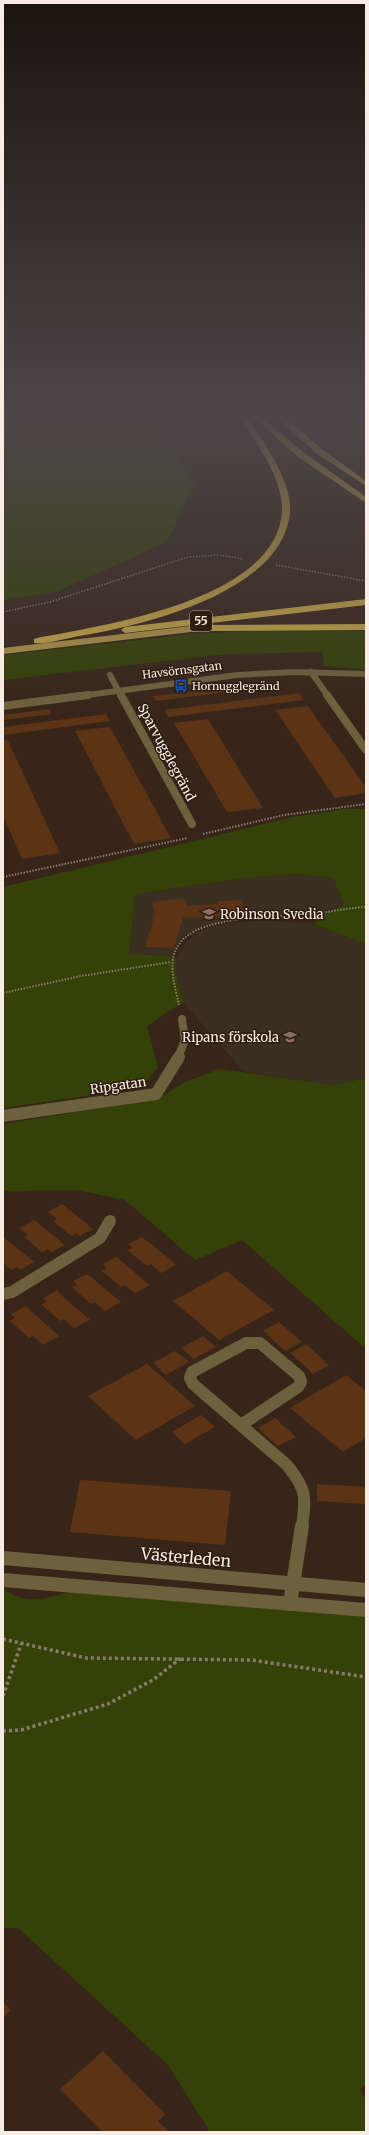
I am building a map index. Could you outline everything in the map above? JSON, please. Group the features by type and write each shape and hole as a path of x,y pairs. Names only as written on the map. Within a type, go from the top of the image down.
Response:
{"highway":[{"path":"37,641 124,625 155,616 216,592 242,577 261,562 277,545 284,528 286,516"},
{"name":"55","path":"37,641 366,602"},
{"path":"199,628 366,608"},
{"name":"55","path":"199,628 366,627"}],"main road":[{"name":"55","path":"3,651 199,628"},
{"name":"55","path":"3,645 37,641"}],"street":[{"name":"Havsörnsgatan","path":"3,706 230,676 311,672 366,674"},
{"path":"311,672 366,750"},
{"name":"Sparvugglegränd","path":"110,675 192,824"},
{"name":"Ripgatan","path":"3,1116 156,1094 177,1061 185,1040 182,1019"},
{"path":"3,1294 12,1292 100,1238 110,1221"},
{"path":"241,1425 298,1387 301,1382 299,1376 260,1344 246,1343 192,1372 190,1378 193,1384 241,1425 287,1464 299,1480 305,1493 302,1525 290,1604"},
{"name":"Västerleden","path":"3,1558 366,1590"},
{"path":"3,1580 366,1610"}],"path":[{"path":"3,612 50,602 188,557 210,554 234,557"},
{"path":"288,567 366,580"},
{"path":"200,835 267,818 366,804"},
{"path":"3,877 192,837"},
{"path":"182,1019 172,962 179,945 186,936 202,928 234,920 366,908"},
{"path":"3,993 81,976 172,962"},
{"path":"3,1639 86,1658 252,1660 366,1677"},
{"path":"3,1696 21,1644"},
{"path":"3,1732 21,1730 108,1704 153,1680 181,1658"}],"shaded area":[{"name":"Robinson Svedia","path":"297,874 333,878 344,904 328,910 243,918 201,927 183,935 171,956 129,954 135,894 237,879"},
{"name":"Ripans förskola","path":"261,920 313,924 366,944 366,1078 335,1085 243,1071 183,1002 176,973 176,959 186,942 202,930 227,924"}],"green space":[{"path":"3,516 180,516 167,542 56,592 3,600"},
{"path":"272,630 366,631 366,670 324,666 322,652 226,654 3,680 3,655 193,634"},
{"path":"345,809 366,809 366,944 313,924 323,915 344,904 333,878 297,874 237,879 135,894 129,954 171,956 176,959 176,973 183,1002 147,1026 158,1067 141,1088 3,1108 3,887 293,817"},
{"path":"220,1069 335,1085 366,1078 366,1349 242,1240 195,1260 125,1200 76,1190 3,1191 3,1124 157,1099 185,1082"},
{"path":"3,1588 11,1594 27,1599 43,1599 69,1592 366,1617 366,2084 360,2089 366,2100 366,2132 210,2132 168,2065 18,1928 3,1928"}],"building":[{"path":"241,685 244,690 156,701 153,696"},
{"path":"299,693 304,700 168,717 164,710"},
{"path":"308,706 366,787 366,793 335,798 275,710"},
{"path":"49,709 52,714 3,720 3,715"},
{"path":"106,714 110,721 3,735 3,727"},
{"path":"208,719 263,808 227,812 174,723"},
{"path":"110,727 171,838 134,844 75,731"},
{"path":"7,739 60,853 22,859 3,816 3,740"},
{"path":"184,898 187,906 218,904 218,901 242,900 243,912 225,913 226,916 183,918 174,948 145,947 155,914 152,902"},
{"path":"62,1204 93,1229 80,1236 76,1233 71,1236 53,1221 57,1219 48,1212"},
{"path":"34,1220 65,1245 51,1252 48,1249 42,1252 24,1237 28,1235 19,1228"},
{"path":"3,1237 34,1262 20,1270 17,1267 11,1270 3,1263"},
{"path":"142,1237 176,1265 161,1273 151,1264 147,1266 127,1250 133,1248 128,1244"},
{"path":"117,1257 150,1285 135,1293 125,1285 121,1287 102,1271 107,1268 103,1264"},
{"path":"227,1271 274,1310 219,1340 173,1301"},
{"path":"87,1274 121,1302 105,1311 95,1302 91,1304 72,1287 77,1285 73,1281"},
{"path":"57,1290 90,1320 74,1328 64,1319 60,1321 41,1304 47,1302 43,1298"},
{"path":"26,1306 59,1336 43,1345 33,1336 29,1338 10,1321 15,1318 11,1314"},
{"path":"279,1322 302,1342 285,1351 263,1331"},
{"path":"203,1336 216,1347 194,1359 181,1348"},
{"path":"306,1344 329,1365 313,1374 290,1353"},
{"path":"175,1351 189,1362 166,1375 153,1363"},
{"path":"147,1364 195,1406 136,1440 88,1396"},
{"path":"346,1375 366,1391 366,1438 343,1452 290,1408"},
{"path":"201,1415 215,1427 185,1444 172,1432"},
{"path":"275,1418 296,1437 278,1446 258,1428"},
{"path":"80,1480 231,1491 225,1545 70,1532"},
{"path":"317,1484 366,1487 366,1504 317,1501"},
{"path":"3,2002 11,2010 3,2017"},
{"path":"103,2051 165,2114 158,2121 169,2132 102,2132 60,2089"}],"place":[{"name":"Hornugglegränd","path":"181,686"},
{"name":"Robinson Svedia","path":"209,914"},
{"name":"Ripans förskola","path":"290,1037"}]}
